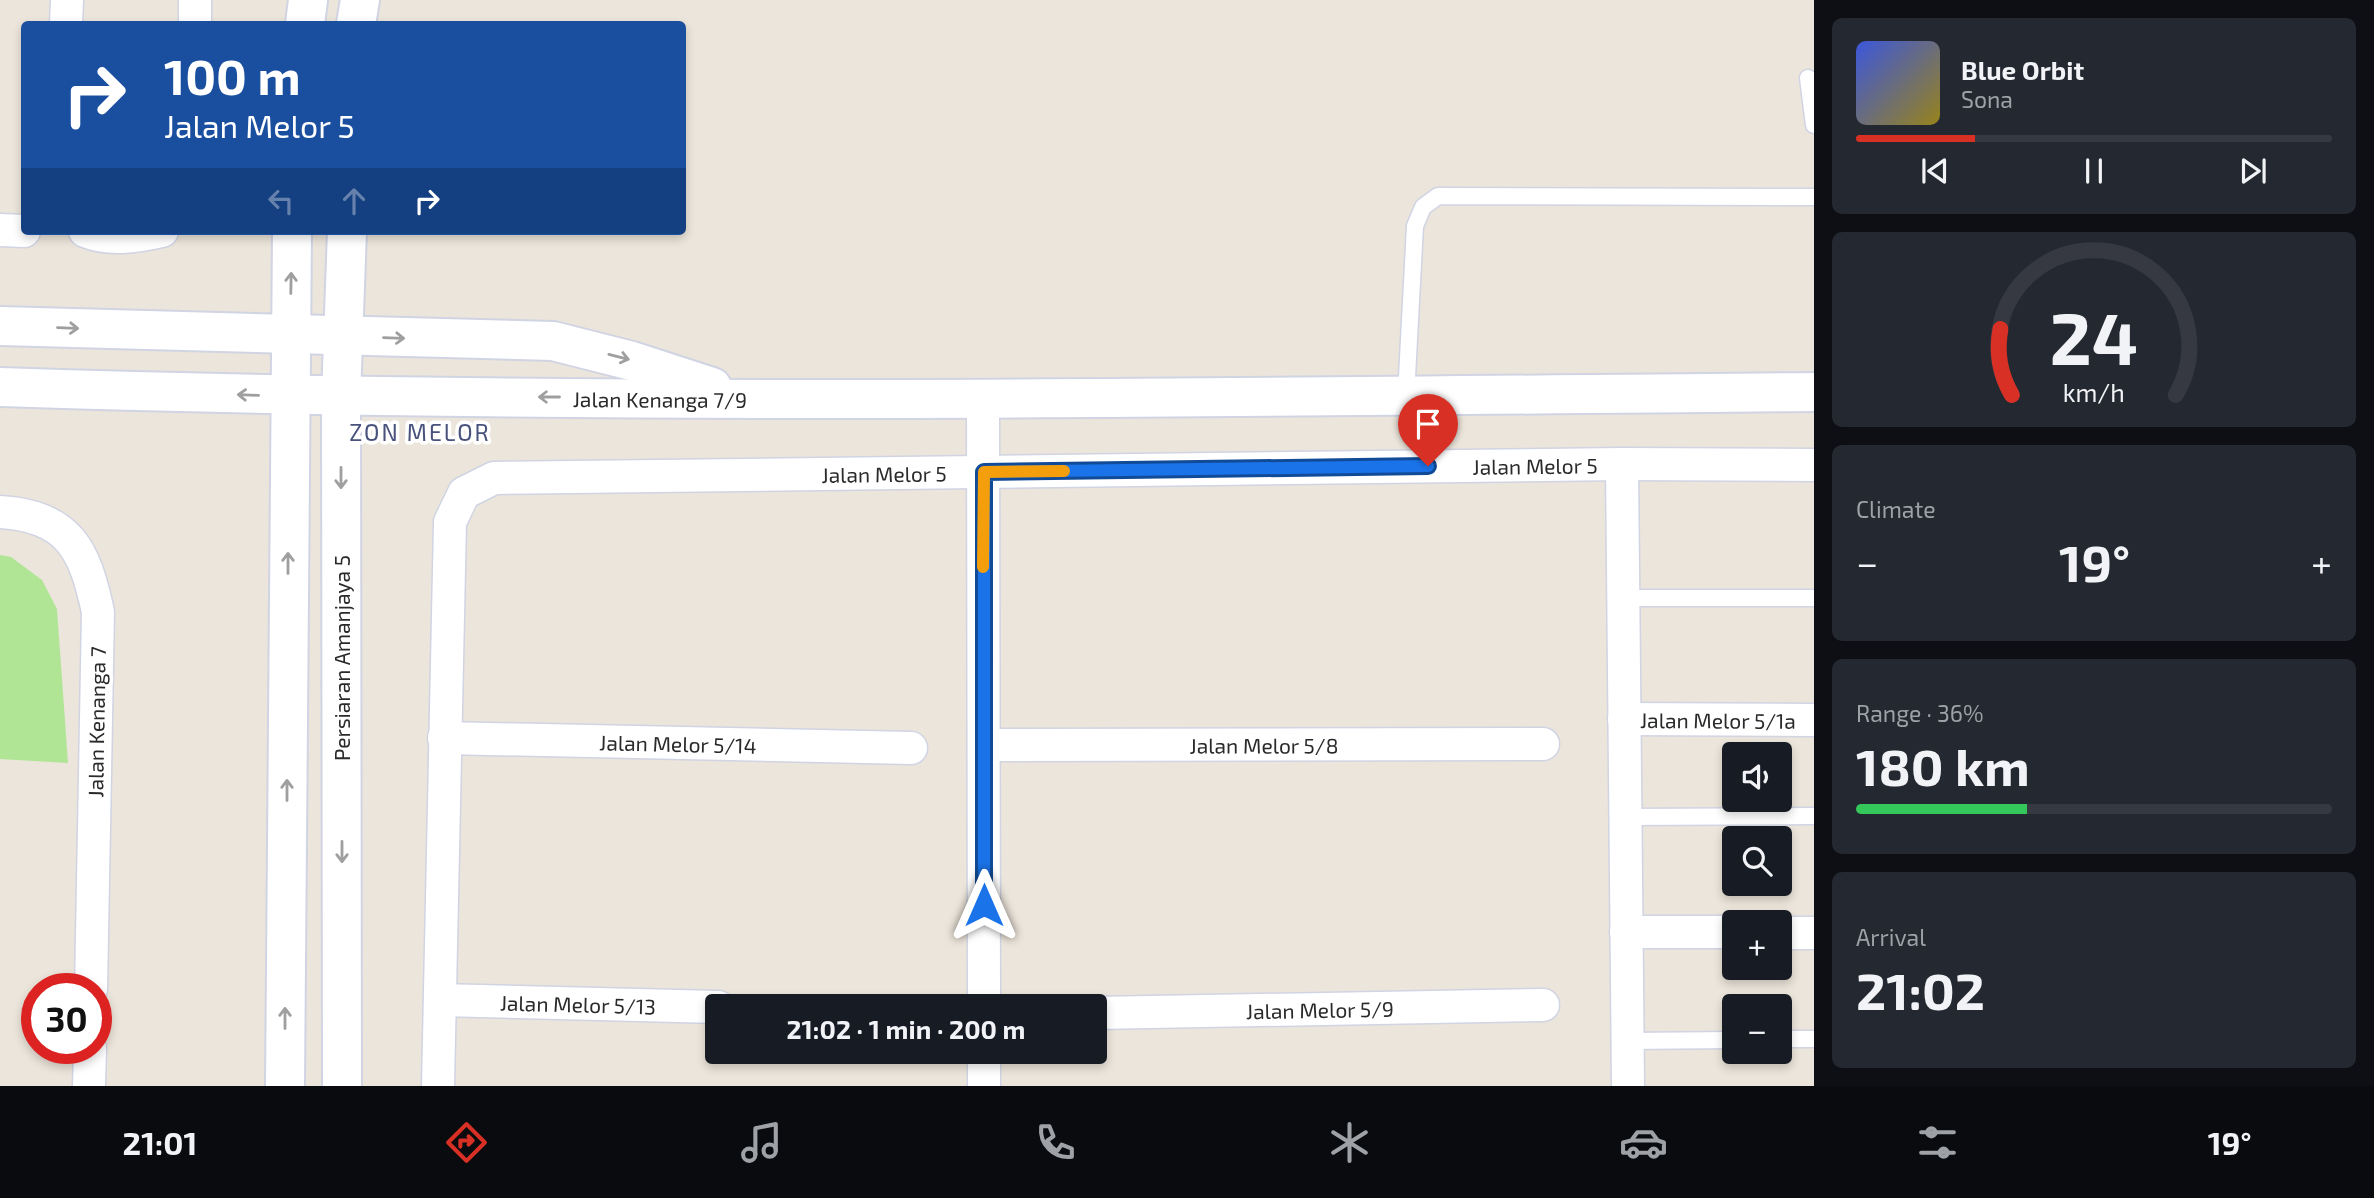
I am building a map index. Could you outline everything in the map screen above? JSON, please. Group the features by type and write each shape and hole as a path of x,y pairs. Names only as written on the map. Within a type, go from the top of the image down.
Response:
{"street":[{"path":"66,21 67,0"},
{"path":"195,0 195,21"},
{"path":"300,0 304,21"},
{"path":"304,21 308,0"},
{"path":"356,21 360,0"},
{"path":"0,230 21,231"},
{"path":"94,235 139,235"},
{"path":"285,1086 292,235"},
{"name":"Persiaran Amanjaya 5","path":"342,1086 341,397 347,235"},
{"name":"Jalan Kenanga 7/9","path":"0,327 553,341 632,361 740,397"},
{"name":"Jalan Kenanga 7/9","path":"0,387 289,397 740,397"},
{"path":"740,397 983,401 1814,392"},
{"path":"983,401 984,994"},
{"path":"1622,464 1628,1086"},
{"name":"Jalan Melor 5","path":"444,738 450,522 464,493 494,478 1622,464 1814,465"},
{"name":"Jalan Kenanga 7","path":"0,512 20,513 65,532 88,568 98,612 91,973"},
{"name":"Jalan Melor 5/1a","path":"1624,719 1814,720"},
{"path":"438,1086 444,738"},
{"name":"Jalan Melor 5/14","path":"444,738 911,748"},
{"name":"Jalan Melor 5/8","path":"984,745 1543,744"},
{"path":"1626,932 1722,932"},
{"path":"1792,933 1814,933"},
{"name":"Jalan Melor 5/13","path":"440,1000 705,1007"},
{"name":"Jalan Melor 5/9","path":"1107,1013 1543,1005"},
{"path":"89,1064 89,1086"},
{"path":"984,1064 984,1086"}],"lane":[{"path":"1808,78 1814,125"},
{"path":"1406,396 1415,226 1423,207 1438,196 1814,197"},
{"path":"1623,598 1814,598"},
{"path":"1625,817 1814,816"},
{"path":"1792,1039 1814,1039"},
{"path":"1627,1041 1722,1040"}],"green space":[{"path":"0,555 11,557 42,580 57,609 68,763 0,759"}],"slow traffic":[{"path":"983,567 984,472 1064,471"}],"district":[{"name":"ZON MELOR","path":"420,432"}],"route":[{"path":"984,905 984,472 1428,466"}]}
